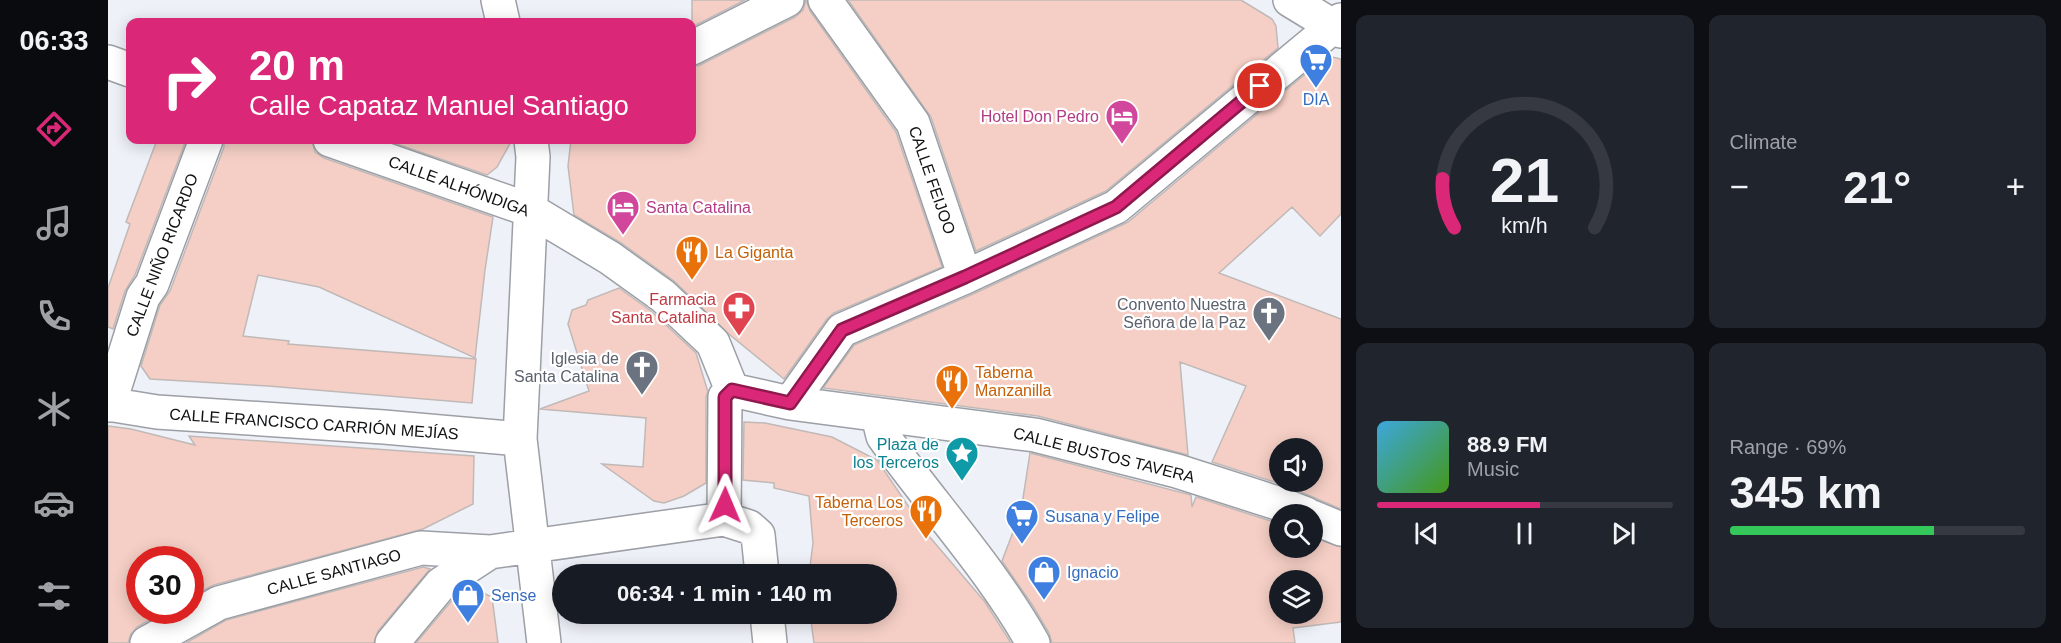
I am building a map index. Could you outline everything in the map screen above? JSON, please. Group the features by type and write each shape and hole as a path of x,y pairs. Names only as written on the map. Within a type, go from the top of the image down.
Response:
{"street":[{"path":"498,0 502,18"},
{"path":"696,46 787,0"},
{"name":"CALLE FEIJOO","path":"825,0 914,123 965,277"},
{"path":"790,403 842,330 965,277 1116,207 1338,26 1290,0"},
{"path":"108,63 126,69"},
{"name":"CALLE NIÑO RICARDO","path":"109,405 143,297 152,284 204,144"},
{"name":"CALLE ALHÓNDIGA","path":"341,144 530,210 610,258 663,296 713,343 732,390"},
{"path":"531,144 533,157 520,439 544,643"},
{"path":"732,390 725,397 724,519 748,527 758,535 761,564"},
{"name":"CALLE BUSTOS TAVERA","path":"732,390 790,403 1035,435 1177,471 1280,504"},
{"name":"CALLE FRANCISCO CARRIÓN MEJÍAS","path":"109,405 157,412 384,427 520,439"},
{"path":"878,416 883,436 986,570 1017,615 1032,643"},
{"name":"CALLE SANTIAGO","path":"147,643 219,603 421,548 490,552 724,519"},
{"path":"1323,522 1341,529"},
{"path":"392,643 441,584 490,552"},
{"path":"768,624 770,643"}],"building":[{"path":"692,0 745,0 696,25 696,18 692,18"},
{"path":"806,0 810,11 896,132 942,267 834,313 827,319 784,379 730,335 674,281 621,243 574,215 568,166 571,144 696,144 696,66 795,17 803,10"},
{"path":"848,0 1241,0 1272,19 1276,26 1278,48 1106,191 976,251 931,117"},
{"path":"1327,56 1341,59 1341,214 1320,236 1292,207 1219,273 1341,319 1341,509 1301,492 1323,492 1323,438 1269,438 1269,480 1212,462 1246,386 1180,362 1188,455 1038,416 823,388 854,345 973,294 1128,222"},
{"path":"155,144 184,144 135,275 125,291 113,329 108,327 108,288 130,224 126,222"},
{"path":"224,144 313,144 315,152 324,158 493,217 475,358 319,287 258,275 243,336 289,341 288,344 476,359 472,403 150,379 141,366 160,305 170,291"},
{"path":"397,144 510,144 497,167 487,175"},
{"name":"Iglesia de Santa Catalina","path":"619,288 651,311 696,353 708,392 706,397 706,483 684,496 664,503 654,501 602,464 643,467 646,418 540,409 589,391 568,324 572,310 586,305 588,300"},
{"path":"744,422 765,423 832,437 877,460 928,535 985,602 1011,643 814,643 811,624 897,624 897,564 810,564 813,543 809,496 774,488 774,483 743,480"},
{"path":"108,426 131,429 195,445 189,436 474,456 473,504 423,529 214,585 204,590 204,546 126,546 126,624 142,624 131,634 128,643 108,643"},
{"path":"1030,453 1191,495 1192,507 1196,497 1269,520 1269,558 1323,558 1323,541 1341,547 1341,622 1293,628 1295,643 1052,643 1049,633 1033,606 1002,561 1021,511"},
{"path":"423,567 430,569 378,631 374,643 186,643 226,620"},
{"path":"472,588 492,597 498,643 416,643 454,598"}],"place":[{"name":"DIA","path":"1316,89"},
{"name":"Hotel Don Pedro","path":"1122,145"},
{"name":"Santa Catalina","path":"623,236"},
{"name":"La Giganta","path":"692,281"},
{"name":"Farmacia Santa Catalina","path":"739,337"},
{"name":"Convento Nuestra Señora de la Paz","path":"1269,342"},
{"name":"Iglesia de Santa Catalina","path":"642,396"},
{"name":"Taberna Manzanilla","path":"952,410"},
{"name":"Plaza de los Terceros","path":"962,482"},
{"name":"Taberna Los Terceros","path":"926,540"},
{"name":"Susana y Felipe","path":"1022,545"},
{"name":"Ignacio","path":"1044,601"},
{"name":"Sense","path":"468,624"}],"route":[{"path":"725,505 725,397 732,390 790,403 842,330 965,277 1116,207 1260,86"}]}
